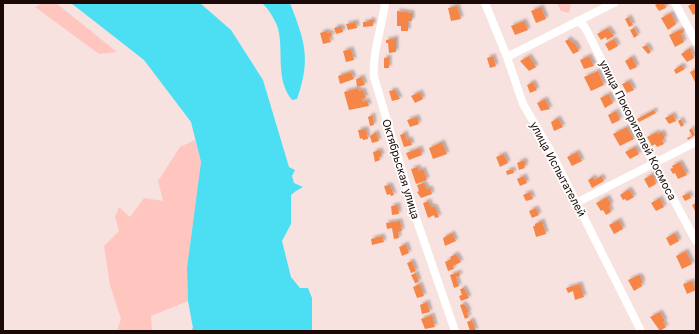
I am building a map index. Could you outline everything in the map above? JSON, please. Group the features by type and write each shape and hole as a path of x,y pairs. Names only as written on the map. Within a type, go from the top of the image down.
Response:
{"street":[{"name":"Октябрьская улица","path":"385,3 383,23 374,57 374,77 416,218 454,331"},
{"name":"улица Испытателей","path":"485,3 507,57 523,104 549,148 641,331"},
{"path":"507,57 614,3"},
{"path":"675,3 696,42"},
{"name":"улица Покорителей Космоса","path":"577,21 584,26 588,33 636,130 696,241"},
{"path":"576,203 696,142"}],"shaded area":[{"path":"43,3 56,3 117,52 99,54 35,7"},
{"path":"557,3 571,3 569,13 561,11"},
{"path":"195,140 201,162 187,268 188,301 151,316 152,331 117,331 121,319 110,285 104,246 119,231 115,217 119,207 130,217 144,198 163,201 158,181 180,147"}],"water":[{"path":"71,3 200,3 231,30 263,80 289,167 295,170 292,176 294,183 303,187 291,195 291,224 282,241 291,277 300,288 308,288 312,298 312,331 191,331 193,328 188,301 187,268 201,162 191,122 144,60"},
{"path":"262,3 290,3 302,40 305,61 304,72 297,99 292,100 284,84 277,25 273,17"}],"building":[{"path":"664,3 666,8 659,11 655,5"},
{"path":"696,3 696,13 693,15 688,6"},
{"path":"457,6 461,19 451,21 448,8"},
{"path":"541,7 546,19 536,23 531,11"},
{"path":"397,11 412,13 412,21 408,21 408,31 401,31 401,26 397,26"},
{"path":"671,13 676,24 668,30 661,18"},
{"path":"629,17 633,25 629,27 625,19"},
{"path":"369,20 373,20 373,26 363,27 363,22 369,22"},
{"path":"524,21 528,30 515,35 511,26"},
{"path":"356,22 357,28 348,30 346,24"},
{"path":"342,27 343,32 336,34 334,28"},
{"path":"608,28 614,36 607,40 606,37 601,40 597,34"},
{"path":"634,28 638,35 634,38 630,30"},
{"path":"682,29 684,32 681,34 684,42 675,47 669,35"},
{"path":"327,31 327,33 331,32 332,36 329,37 331,42 323,44 320,33"},
{"path":"396,38 396,52 389,53 388,43 386,43 386,40"},
{"path":"569,39 575,43 579,51 573,54 565,41"},
{"path":"614,39 618,46 609,51 605,44"},
{"path":"647,45 651,52 648,54 642,47"},
{"path":"690,48 694,58 687,62 681,54"},
{"path":"351,49 354,60 346,62 343,51"},
{"path":"493,56 496,66 490,68 487,58"},
{"path":"529,56 536,67 529,71 520,61"},
{"path":"589,56 594,66 584,69 580,60"},
{"path":"389,57 389,68 384,68 384,58"},
{"path":"632,57 637,67 630,70 625,61"},
{"path":"681,65 685,69 676,74 674,70"},
{"path":"696,69 696,81 695,82 690,72"},
{"path":"598,71 604,85 591,91 584,77"},
{"path":"351,72 354,79 340,84 338,76"},
{"path":"362,77 365,85 357,87 356,79"},
{"path":"629,81 634,90 627,93 622,84"},
{"path":"533,82 537,90 530,93 527,85"},
{"path":"358,88 359,91 363,90 366,98 362,99 363,102 367,100 369,106 349,110 344,92"},
{"path":"395,90 400,99 392,101 389,91"},
{"path":"420,92 423,99 415,103 411,96"},
{"path":"609,94 613,103 605,108 600,98"},
{"path":"545,99 550,109 541,111 537,103"},
{"path":"654,110 656,113 639,122 637,119"},
{"path":"616,111 620,120 612,124 608,115"},
{"path":"673,114 676,121 669,124 665,118"},
{"path":"373,115 374,125 370,126 368,117"},
{"path":"417,117 419,124 410,127 407,120"},
{"path":"558,118 563,127 554,131 551,122"},
{"path":"681,119 684,125 681,127 678,121"},
{"path":"627,127 634,139 620,146 613,134"},
{"path":"692,128 695,135 688,140 687,138 692,136 689,130"},
{"path":"366,129 368,139 360,139 358,130"},
{"path":"376,132 379,141 372,143 370,136"},
{"path":"657,132 658,134 662,132 665,138 662,140 664,144 657,147 655,144 652,146 647,137"},
{"path":"405,133 407,140 410,139 412,145 404,147 400,135"},
{"path":"442,142 447,154 433,159 429,148"},
{"path":"635,147 639,154 630,159 625,152"},
{"path":"420,148 422,155 409,160 406,153"},
{"path":"380,150 382,156 379,157 380,160 375,162 373,152"},
{"path":"577,152 582,161 572,166 567,157"},
{"path":"504,154 508,163 500,167 496,157"},
{"path":"524,160 526,165 524,166 525,168 519,170 517,163"},
{"path":"680,162 687,175 678,179 675,173 673,174 670,169 673,168 672,166"},
{"path":"418,167 419,171 423,169 427,180 416,184 411,169"},
{"path":"513,169 514,173 507,175 506,171"},
{"path":"653,174 656,184 649,188 644,179"},
{"path":"524,176 527,183 520,186 517,179"},
{"path":"601,176 604,181 592,188 588,180 593,177 595,180"},
{"path":"424,183 427,189 430,188 432,194 421,198 417,192 419,191 417,185"},
{"path":"390,185 394,195 391,196 390,194 387,195 384,186"},
{"path":"629,189 634,197 627,201 625,199 623,200 620,195"},
{"path":"530,192 533,199 526,201 523,195"},
{"path":"689,193 691,198 685,201 682,196"},
{"path":"607,197 611,204 609,206 611,212 606,215 603,210 601,211 596,203"},
{"path":"660,198 664,207 656,211 651,203"},
{"path":"429,201 430,206 435,207 439,217 435,218 434,215 428,218 423,203"},
{"path":"696,203 696,213 692,205"},
{"path":"398,205 399,214 392,215 391,206"},
{"path":"536,208 539,215 532,218 529,211"},
{"path":"619,220 623,229 614,234 609,225"},
{"path":"400,221 402,231 398,232 399,238 394,239 392,228 387,229 386,223"},
{"path":"542,221 546,234 536,237 533,226"},
{"path":"452,233 456,241 445,246 443,238"},
{"path":"675,233 679,241 670,246 666,238"},
{"path":"382,236 384,242 372,245 371,239"},
{"path":"406,244 409,253 402,256 399,247"},
{"path":"686,251 692,264 682,269 676,256"},
{"path":"456,254 461,262 453,266 454,269 448,271 445,262"},
{"path":"412,261 416,271 411,273 407,263"},
{"path":"459,272 460,276 456,277 459,286 454,288 450,275"},
{"path":"416,273 419,282 415,283 411,275"},
{"path":"640,276 643,282 641,283 642,286 634,291 628,280"},
{"path":"692,281 696,290 687,294 683,284"},
{"path":"420,284 424,296 417,298 413,287"},
{"path":"580,284 584,297 575,300 573,291 568,293 566,288"},
{"path":"464,288 469,298 461,301 459,296 462,295 460,289"},
{"path":"427,302 430,312 422,314 420,305"},
{"path":"463,304 469,312 467,313 469,317 465,319 460,305"},
{"path":"660,312 665,321 663,322 666,327 660,331 650,317"},
{"path":"432,315 435,327 425,329 421,319"},
{"path":"472,320 476,331 470,331 467,322"}]}
